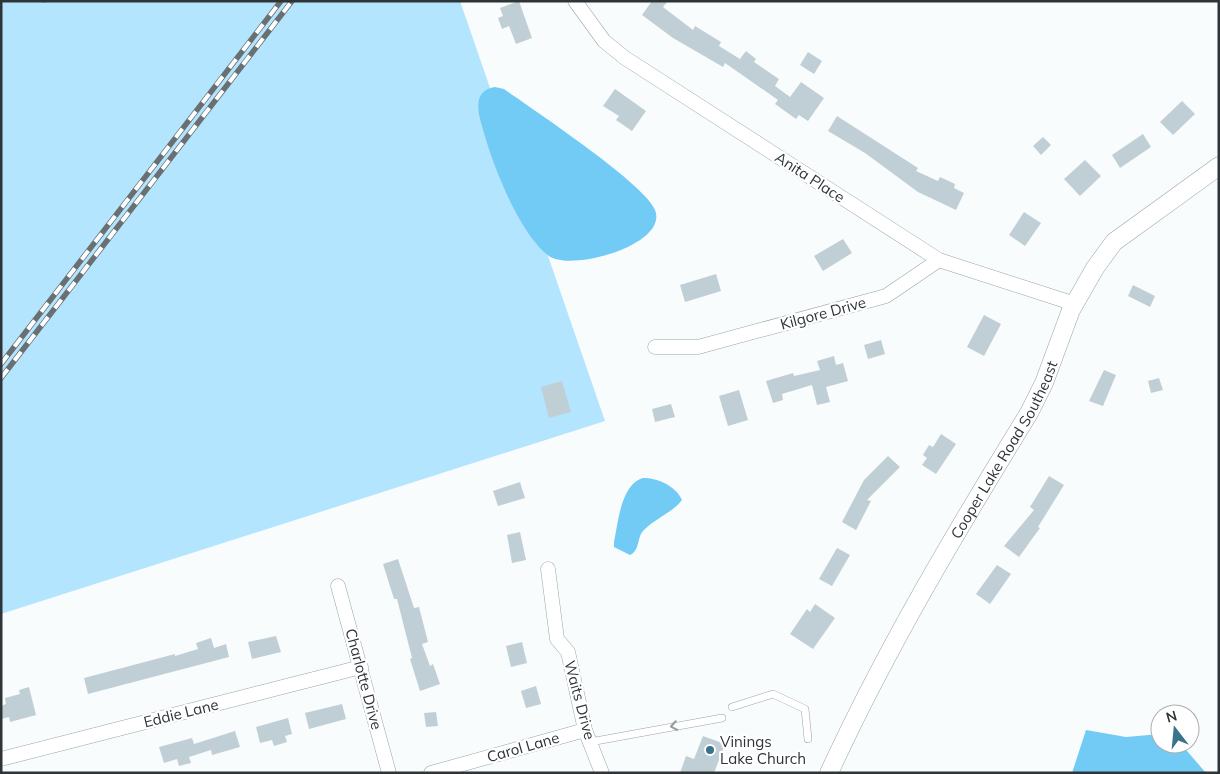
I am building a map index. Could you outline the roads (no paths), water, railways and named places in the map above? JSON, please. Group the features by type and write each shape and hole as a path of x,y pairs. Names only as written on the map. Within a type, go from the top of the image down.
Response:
{"street":[{"name":"Anita Place","path":"575,1 604,41 625,58 939,260 1075,304"},
{"name":"Cooper Lake Road Southeast","path":"829,773 858,709 907,617 1029,413 1044,383 1075,304 1095,268 1114,242 1219,166"},
{"name":"Kilgore Drive","path":"655,347 698,347 886,296 939,260"},
{"name":"Waits Drive","path":"548,569 557,639 568,652 588,736 602,773"},
{"name":"Charlotte Drive","path":"338,586 389,773"},
{"name":"Eddie Lane","path":"1,759 361,667"},
{"name":"Carol Lane","path":"431,773 588,736"}],"lane":[{"path":"732,707 773,694 805,709 808,739"},
{"path":"588,736 722,718"}],"railway":[{"path":"1,364 281,1"},
{"path":"1,378 292,1"}],"place":[{"name":"Vinings Lake Church","path":"710,750"}]}
